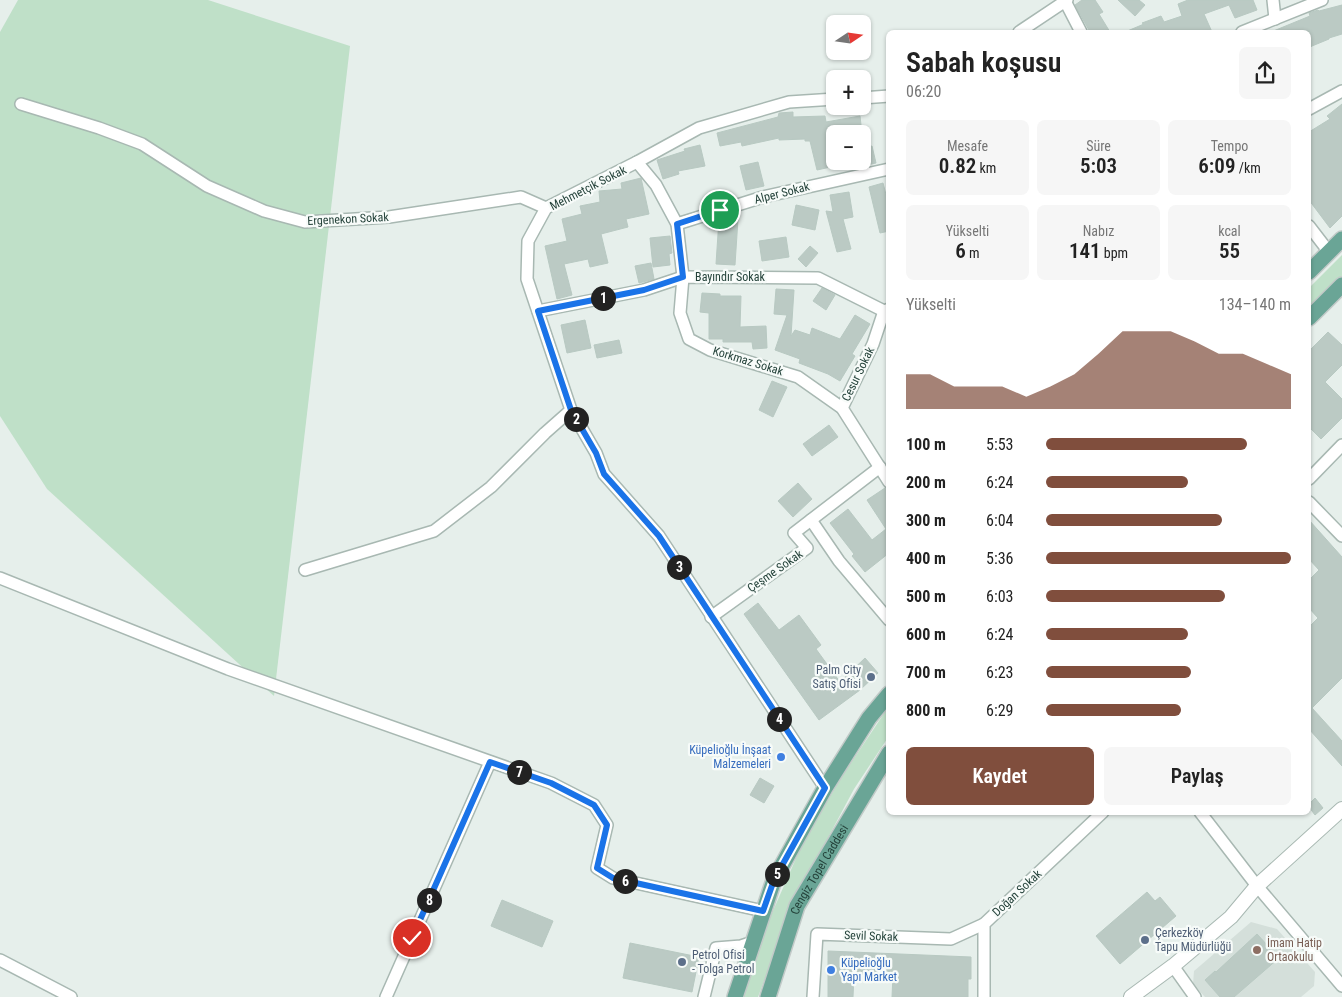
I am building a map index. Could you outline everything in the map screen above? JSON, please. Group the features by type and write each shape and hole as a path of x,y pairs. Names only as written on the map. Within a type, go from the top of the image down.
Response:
{"main road":[{"path":"1311,270 1342,239"},
{"path":"1311,316 1342,284"},
{"path":"735,997 774,880 825,788 869,718 886,698"},
{"name":"Cengiz Topel Caddesi","path":"768,997 797,906 886,758"}],"street":[{"path":"1271,25 1272,0"},
{"path":"1250,30 1271,25 1322,0"},
{"path":"1022,30 1066,1 1080,30"},
{"path":"1311,108 1342,91"},
{"path":"871,97 886,96"},
{"name":"Mehmetçik Sokak","path":"825,788 659,536 604,474 596,453 571,410 527,279 528,241 546,208 699,128 789,102 826,100"},
{"name":"Ergenekon Sokak","path":"21,104 99,128 142,144 207,186 264,211 305,222 390,217 520,197 546,208"},
{"name":"Korkmaz Sokak","path":"637,162 656,186 677,224 683,277 680,313 689,339 710,350 798,377 842,408 886,477"},
{"name":"Alper Sokak","path":"677,224 763,197 886,170"},
{"path":"1311,229 1329,252"},
{"name":"Bayındır Sokak","path":"538,311 644,290 683,277 818,278 886,310"},
{"name":"Cesur Sokak","path":"842,408 873,344 886,310"},
{"path":"305,570 434,531 491,487 571,410"},
{"path":"1311,477 1342,445"},
{"name":"Çeşme Sokak","path":"711,617 807,548 794,533 880,468"},
{"path":"1311,504 1342,536"},
{"path":"811,520 839,561 886,616"},
{"path":"0,578 228,669 551,783 594,805 607,825 597,868 613,878 763,911"},
{"path":"386,997 490,762"},
{"path":"1131,997 1231,917 1257,886 1342,809"},
{"name":"Doğan Sokak","path":"984,997 984,924 1100,815"},
{"path":"1202,815 1257,886 1342,986"},
{"name":"Sevil Sokak","path":"813,997 817,934 951,939 984,924"},
{"path":"704,997 716,948 741,946 753,942"},
{"path":"0,960 71,997"},
{"path":"1172,966 1196,997"}],"shaded area":[{"name":"İmam Hatip Ortaokulu","path":"1251,922 1277,929 1315,972 1314,986 1301,997 1205,997 1193,984 1194,971"}],"green space":[{"path":"18,0 208,0 350,46 274,696 47,489 0,416 0,32"},
{"path":"1342,255 1342,280 1311,311 1311,286"},
{"path":"886,710 886,741 854,789 793,903 758,997 739,997 747,970 805,838 845,772"}],"building":[{"path":"1082,0 1095,0 1103,12 1099,14 1109,30 1089,30 1075,5"},
{"path":"1118,0 1139,0 1145,5 1135,16"},
{"path":"1188,0 1253,0 1257,10 1235,18 1229,5 1204,14 1211,30 1130,30 1161,16 1164,22 1182,16 1178,4"},
{"path":"1342,5 1342,34 1311,47 1311,30 1276,30 1310,16 1309,13"},
{"path":"1342,104 1342,216 1330,228 1311,203 1311,131 1330,119 1327,116"},
{"path":"793,112 793,117 825,116 826,122 860,116 861,125 826,125 826,168 817,170 810,141 805,141 805,139 779,140 779,138 742,146 741,142 720,146 717,133 778,117 779,113"},
{"path":"700,145 705,166 678,171 679,174 663,179 657,160"},
{"path":"871,146 876,163 871,164"},
{"path":"758,162 764,186 746,190 740,166"},
{"path":"641,178 649,214 626,219 628,227 601,234 608,263 590,267 588,259 564,264 572,295 557,299 545,246 567,241 562,219 582,214 580,206 600,202 599,191 622,189 621,183"},
{"path":"883,183 886,194 886,232 880,233 869,187"},
{"path":"849,192 853,217 843,219 851,249 837,252 826,211 833,212 830,195"},
{"path":"796,205 819,210 815,230 792,225"},
{"path":"719,219 738,219 735,265 716,264"},
{"path":"670,236 672,253 669,254 670,265 653,267 650,238"},
{"path":"786,237 789,257 762,261 759,241"},
{"path":"810,246 818,253 806,267 798,259"},
{"path":"651,263 654,279 639,283 635,266"},
{"path":"822,288 835,295 826,310 813,301"},
{"path":"776,289 794,290 791,336 795,330 810,335 812,328 840,339 855,315 870,324 852,354 855,356 840,381 828,374 799,363 800,359 775,350 787,315 774,314"},
{"path":"702,293 720,294 720,296 741,296 740,327 766,326 767,348 753,349 752,342 723,342 723,339 709,339 709,313 700,312"},
{"path":"585,320 591,348 567,353 561,325"},
{"path":"1328,332 1342,345 1342,365 1325,382 1342,399 1342,418 1321,439 1311,429 1311,349"},
{"path":"619,340 622,353 597,358 594,345"},
{"path":"772,381 787,387 773,417 759,410"},
{"path":"829,425 838,437 812,456 803,444"},
{"path":"798,483 812,499 793,517 778,501"},
{"path":"885,488 886,489 886,529 867,500"},
{"path":"848,509 872,540 886,529 886,555 865,572 852,556 854,554 830,523"},
{"path":"1311,522 1342,557 1342,678 1312,708 1342,741 1342,766 1311,731 1311,625 1318,618 1311,610 1311,578 1319,570 1311,561"},
{"path":"758,603 779,630 799,615 821,645 816,649 840,682 865,658 878,673 860,690 819,720 744,614"},
{"path":"760,778 774,786 764,803 750,795"},
{"path":"1315,798 1323,808 1315,815 1311,810 1311,802"},
{"path":"1147,892 1155,901 1160,897 1176,916 1120,964 1096,936"},
{"path":"502,900 553,921 542,947 491,926"},
{"path":"1257,934 1279,958 1234,997 1220,997 1205,980"},
{"path":"630,943 699,957 692,992 623,978"},
{"path":"828,951 971,957 971,979 968,979 968,997 892,997 893,975 854,974 853,997 828,997"}],"place":[{"name":"Palm City Satış Ofisi","path":"871,677"},
{"name":"Küpelioğlu İnşaat Malzemeleri","path":"781,757"},
{"name":"Çerkezköy Tapu Müdürlüğü","path":"1145,940"},
{"name":"İmam Hatip Ortaokulu","path":"1257,950"},
{"name":"Petrol Ofisi - Tolga Petrol","path":"682,962"},
{"name":"Küpelioğlu Yapı Market","path":"831,970"}],"route":[{"path":"412,938 490,762 551,783 594,805 607,825 597,868 613,878 763,911 774,880 825,788 659,536 604,474 596,453 571,410 538,311 644,290 683,277 677,224 720,210"}]}
